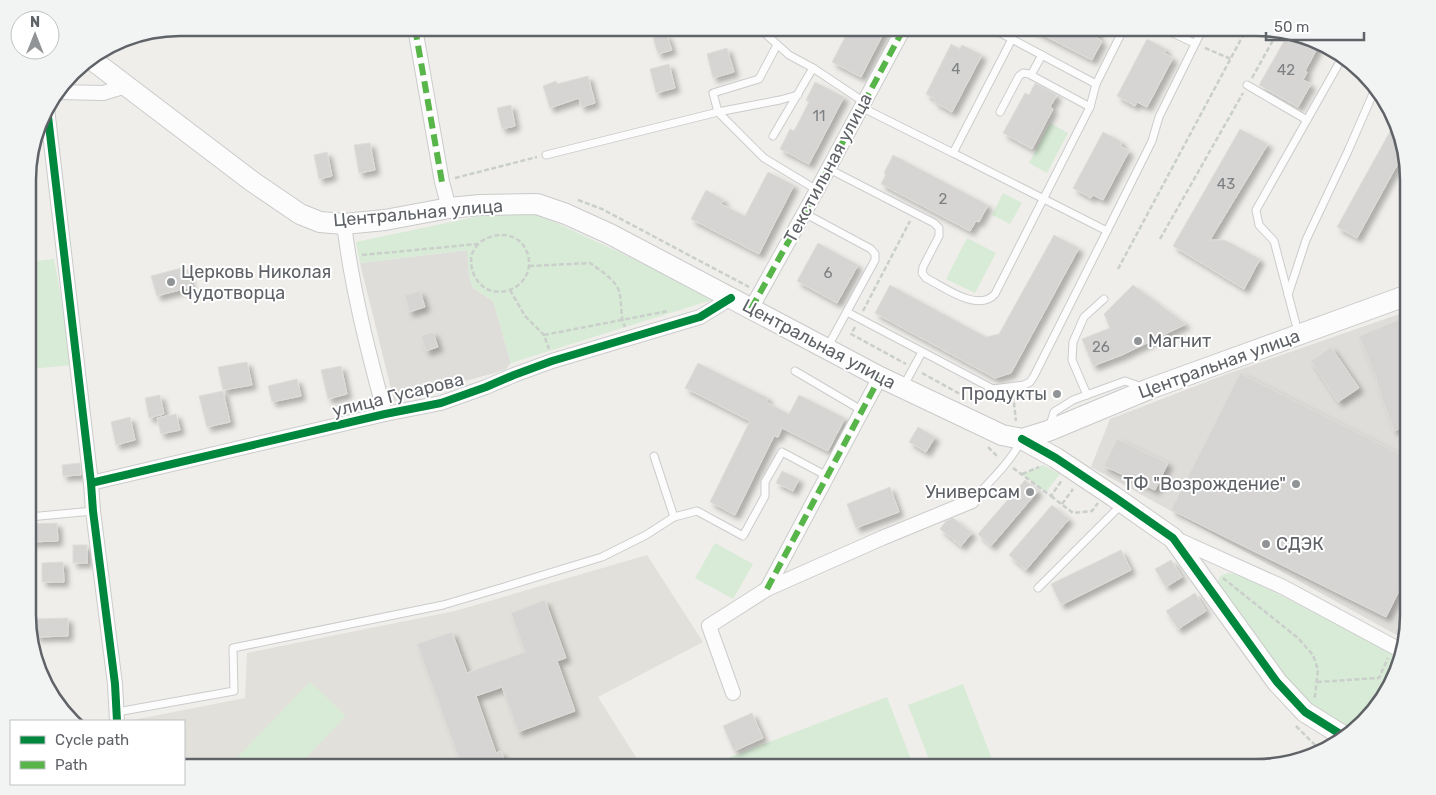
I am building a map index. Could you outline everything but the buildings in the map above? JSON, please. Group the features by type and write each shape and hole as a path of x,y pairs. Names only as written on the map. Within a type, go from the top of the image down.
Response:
{"main road":[{"name":"Центральная улица","path":"97,63 253,182 300,214 320,222 344,224 385,220 449,208 480,205 537,204 566,214 610,234 880,377 1002,435 1018,437 1048,431 1149,389 1399,298"},
{"path":"1018,437 1056,458 1173,538 1278,682 1305,712 1338,733"}],"street":[{"path":"416,36 442,182 449,208"},
{"name":"Текстильная улица","path":"751,309 818,190 900,36"},
{"path":"67,92 103,93 126,86"},
{"path":"49,122 93,511 115,684 117,717"},
{"path":"344,224 348,256 364,334 385,414"},
{"name":"улица Гусарова","path":"91,483 385,414 441,403 552,361 700,317 731,298"},
{"path":"767,589 880,377"},
{"path":"733,693 709,626 767,589 882,538 972,501"},
{"path":"1173,538 1283,587 1396,647"}],"lane":[{"path":"768,36 789,55 813,68 862,104 953,153 1107,231"},
{"path":"1006,36 1096,84"},
{"path":"829,168 934,223 939,228 939,236 923,267 922,273 926,278 968,300 977,302 991,298 995,294 1090,106 1096,84 1120,36"},
{"path":"1179,36 1194,43"},
{"path":"846,312 993,389 1024,385 1030,382 1152,141 1159,116 1198,36"},
{"path":"953,153 1012,39"},
{"path":"778,45 759,79 713,93 718,112 764,158 818,190"},
{"path":"1032,76 1042,55"},
{"path":"1298,335 1274,242 1259,225 1256,210 1339,63"},
{"path":"774,136 813,68"},
{"path":"1000,112 1019,76 1023,73 1090,106"},
{"path":"1247,85 1307,120"},
{"path":"546,155 718,112 798,95"},
{"path":"1288,296 1306,240 1372,96"},
{"path":"804,213 871,249 875,254 874,260 827,349"},
{"path":"1086,395 1072,360 1073,342 1084,317 1104,299"},
{"path":"902,388 922,352"},
{"path":"795,371 863,411"},
{"path":"1048,431 1054,412 1072,400 1125,381 1149,389"},
{"path":"972,501 1006,463 1018,437"},
{"path":"117,717 234,691 233,648 443,605 504,587 602,557 646,535 674,517 697,512 743,536 765,496 765,482 782,452 827,476"},
{"path":"654,456 674,517"},
{"path":"1038,588 1123,502"},
{"path":"36,516 93,511"}],"path":[{"path":"1118,270 1244,36"},
{"path":"1160,239 1275,37"},
{"path":"1194,43 1231,59"},
{"path":"442,182 546,155"},
{"path":"504,234 522,244 528,254 529,266 526,276 520,285 500,292 489,290 480,284 473,275 472,254 478,244 484,239 493,235 504,234"},
{"path":"348,256 478,244"},
{"path":"529,266 590,263 611,279 620,293 622,321 631,337"},
{"path":"510,290 525,316 544,335 552,361"},
{"path":"544,335 670,311"},
{"path":"1015,402 1018,437 1043,465 1022,474"},
{"path":"1006,463 1073,513 1092,511 1102,498"},
{"path":"1051,496 1064,476"},
{"path":"1062,504 1077,484"},
{"path":"1220,576 1298,638 1313,655 1318,670 1315,696"},
{"path":"1317,682 1379,678 1394,653"}],"shaded area":[{"path":"468,250 469,276 473,288 493,301 511,363 505,370 394,401 360,263"},
{"path":"1399,314 1398,636 1091,467 1110,419 1224,375"},
{"path":"647,555 703,642 598,697 637,759 185,759 185,720 133,720 245,698 247,653 455,611"}],"green space":[{"path":"1050,123 1068,133 1047,173 1029,163"},
{"path":"1003,193 1022,203 1010,224 992,215"},
{"path":"489,214 537,214 718,298 511,363 493,301 473,288 469,276 467,250 360,263 356,242"},
{"path":"967,238 996,253 975,293 946,279"},
{"path":"54,259 73,365 36,368 36,261"},
{"path":"1043,465 1060,474 1046,492 1022,474"},
{"path":"715,543 753,564 733,599 695,578"},
{"path":"1228,573 1240,575 1394,653 1385,678 1364,710 1351,723 1344,728 1311,707 1281,679 1218,582 1220,576"},
{"path":"310,682 346,716 305,759 236,759"},
{"path":"963,684 992,758 929,758 908,705"},
{"path":"887,697 911,758 726,758"}],"marked path":[{"path":"416,36 442,182"},
{"path":"751,309 900,36"},
{"path":"767,589 880,377"}],"cycle path":[{"path":"49,122 93,511 115,684 117,720"},
{"path":"91,483 385,414 441,403 552,361 700,317 731,298"},
{"path":"1022,439 1056,458 1173,538 1277,682 1305,712 1338,733"}],"place":[{"name":"Церковь Николая Чудотворца","path":"171,282"},
{"name":"Магнит","path":"1138,341"},
{"name":"Продукты","path":"1057,394"},
{"name":"ТФ \"Возрождение\"","path":"1296,484"},
{"name":"Универсам","path":"1030,492"},
{"name":"СДЭК","path":"1266,544"}]}
